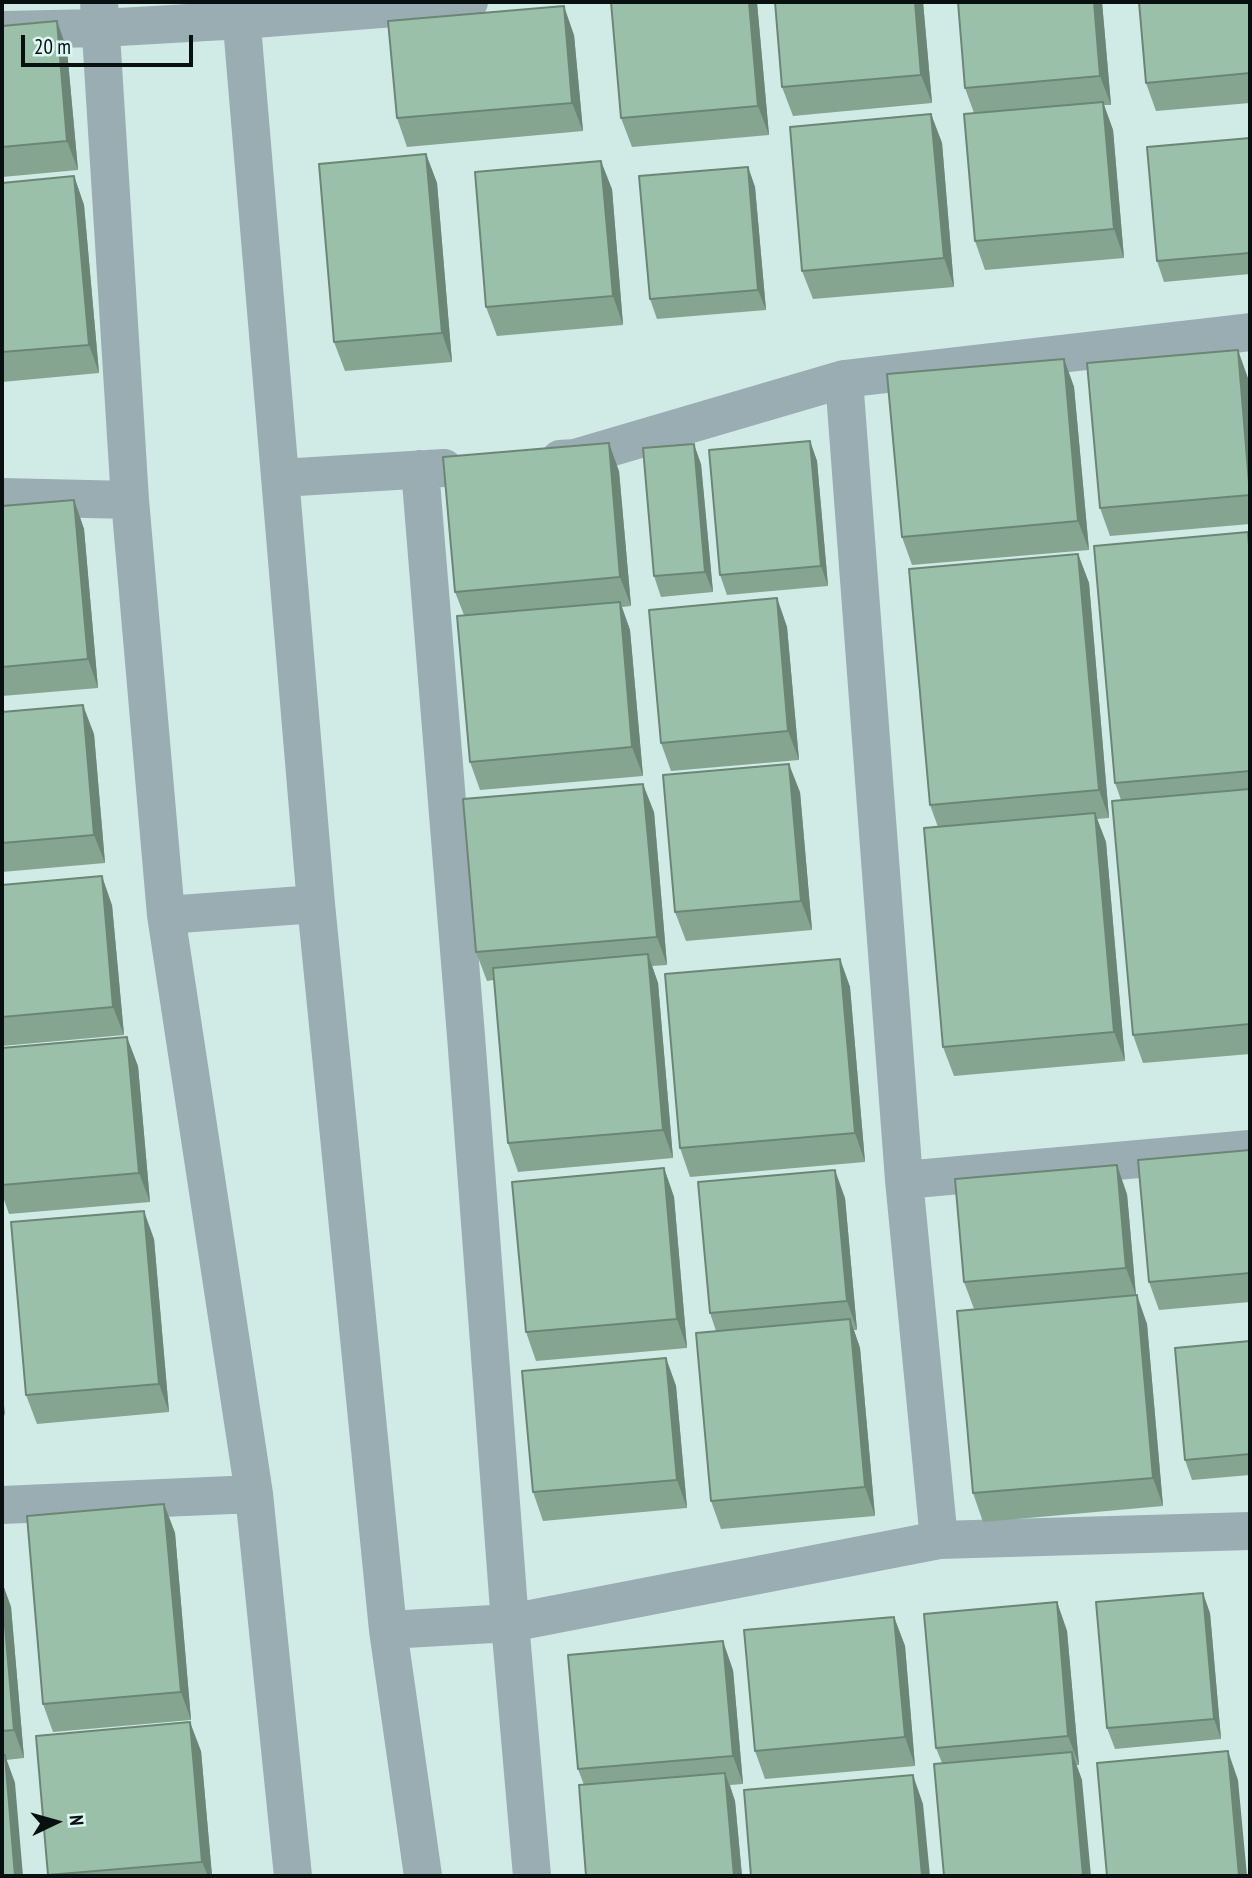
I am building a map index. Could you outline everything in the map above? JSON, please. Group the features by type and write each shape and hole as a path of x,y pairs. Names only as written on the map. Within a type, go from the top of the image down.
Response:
{"street":[{"path":"2,30 100,15 469,2"},
{"path":"241,11 316,904 388,1630 423,1876"},
{"path":"100,15 130,500 166,915 254,1494 293,1876"},
{"path":"523,462 575,458 844,379 1250,332"},
{"path":"844,379 904,1180 939,1540"},
{"path":"281,478 472,466"},
{"path":"420,469 532,1876"},
{"path":"2,497 130,500"},
{"path":"166,915 316,904"},
{"path":"904,1180 1250,1149"},
{"path":"2,1505 254,1494"},
{"path":"388,1630 510,1623 939,1540 1250,1531"}],"building":[{"path":"611,2 749,2 758,106 621,118"},
{"path":"775,2 915,2 921,75 782,87"},
{"path":"958,2 1094,2 1100,76 965,88"},
{"path":"1139,2 1250,2 1250,73 1146,83"},
{"path":"564,6 572,103 397,118 388,21"},
{"path":"57,21 67,141 2,147 2,26"},
{"path":"1103,102 1114,229 975,241 964,114"},
{"path":"931,114 944,258 802,271 790,127"},
{"path":"1250,138 1250,253 1157,261 1147,147"},
{"path":"426,154 442,333 334,342 319,164"},
{"path":"601,161 613,296 486,307 475,172"},
{"path":"748,167 758,290 650,299 639,176"},
{"path":"74,176 89,345 2,352 2,183"},
{"path":"1238,350 1250,495 1100,508 1087,363"},
{"path":"1064,359 1078,521 902,537 887,374"},
{"path":"810,441 821,566 720,575 709,450"},
{"path":"609,443 620,577 455,592 443,457"},
{"path":"694,444 705,572 654,576 643,448"},
{"path":"74,500 88,659 2,667 2,506"},
{"path":"1248,532 1250,771 1115,783 1094,546"},
{"path":"1078,554 1099,790 930,805 909,569"},
{"path":"777,598 788,731 661,743 649,610"},
{"path":"620,602 632,747 470,762 457,616"},
{"path":"83,705 94,835 2,843 2,712"},
{"path":"789,764 801,901 675,912 663,775"},
{"path":"643,784 657,937 476,952 463,799"},
{"path":"1250,789 1250,1024 1133,1035 1112,801"},
{"path":"1095,813 1114,1032 943,1047 924,828"},
{"path":"102,876 113,1007 2,1017 2,885"},
{"path":"648,954 663,1130 508,1143 493,968"},
{"path":"840,959 855,1133 680,1148 665,974"},
{"path":"127,1037 139,1173 2,1185 2,1048"},
{"path":"1250,1150 1250,1273 1149,1282 1138,1160"},
{"path":"1117,1165 1126,1268 964,1282 955,1179"},
{"path":"664,1168 677,1319 526,1332 512,1182"},
{"path":"835,1170 847,1301 710,1313 698,1182"},
{"path":"144,1211 159,1384 26,1395 11,1222"},
{"path":"1137,1295 1153,1478 973,1493 957,1311"},
{"path":"850,1319 865,1487 711,1501 696,1333"},
{"path":"1250,1341 1250,1454 1185,1460 1175,1348"},
{"path":"666,1358 677,1480 533,1492 522,1371"},
{"path":"164,1504 181,1692 43,1704 27,1516"},
{"path":"2,1592 14,1730 2,1731"},
{"path":"1203,1593 1214,1719 1107,1728 1096,1602"},
{"path":"1057,1602 1068,1736 936,1748 924,1614"},
{"path":"894,1617 905,1737 755,1751 744,1630"},
{"path":"723,1641 733,1756 578,1769 568,1655"},
{"path":"190,1722 202,1862 48,1875 36,1736"},
{"path":"1228,1751 1239,1876 1107,1876 1097,1763"},
{"path":"1072,1752 1083,1876 944,1876 934,1764"},
{"path":"2,1755 5,1755 15,1876 2,1876"},
{"path":"725,1773 734,1876 586,1876 579,1785"},
{"path":"913,1775 922,1876 751,1876 744,1790"}]}
